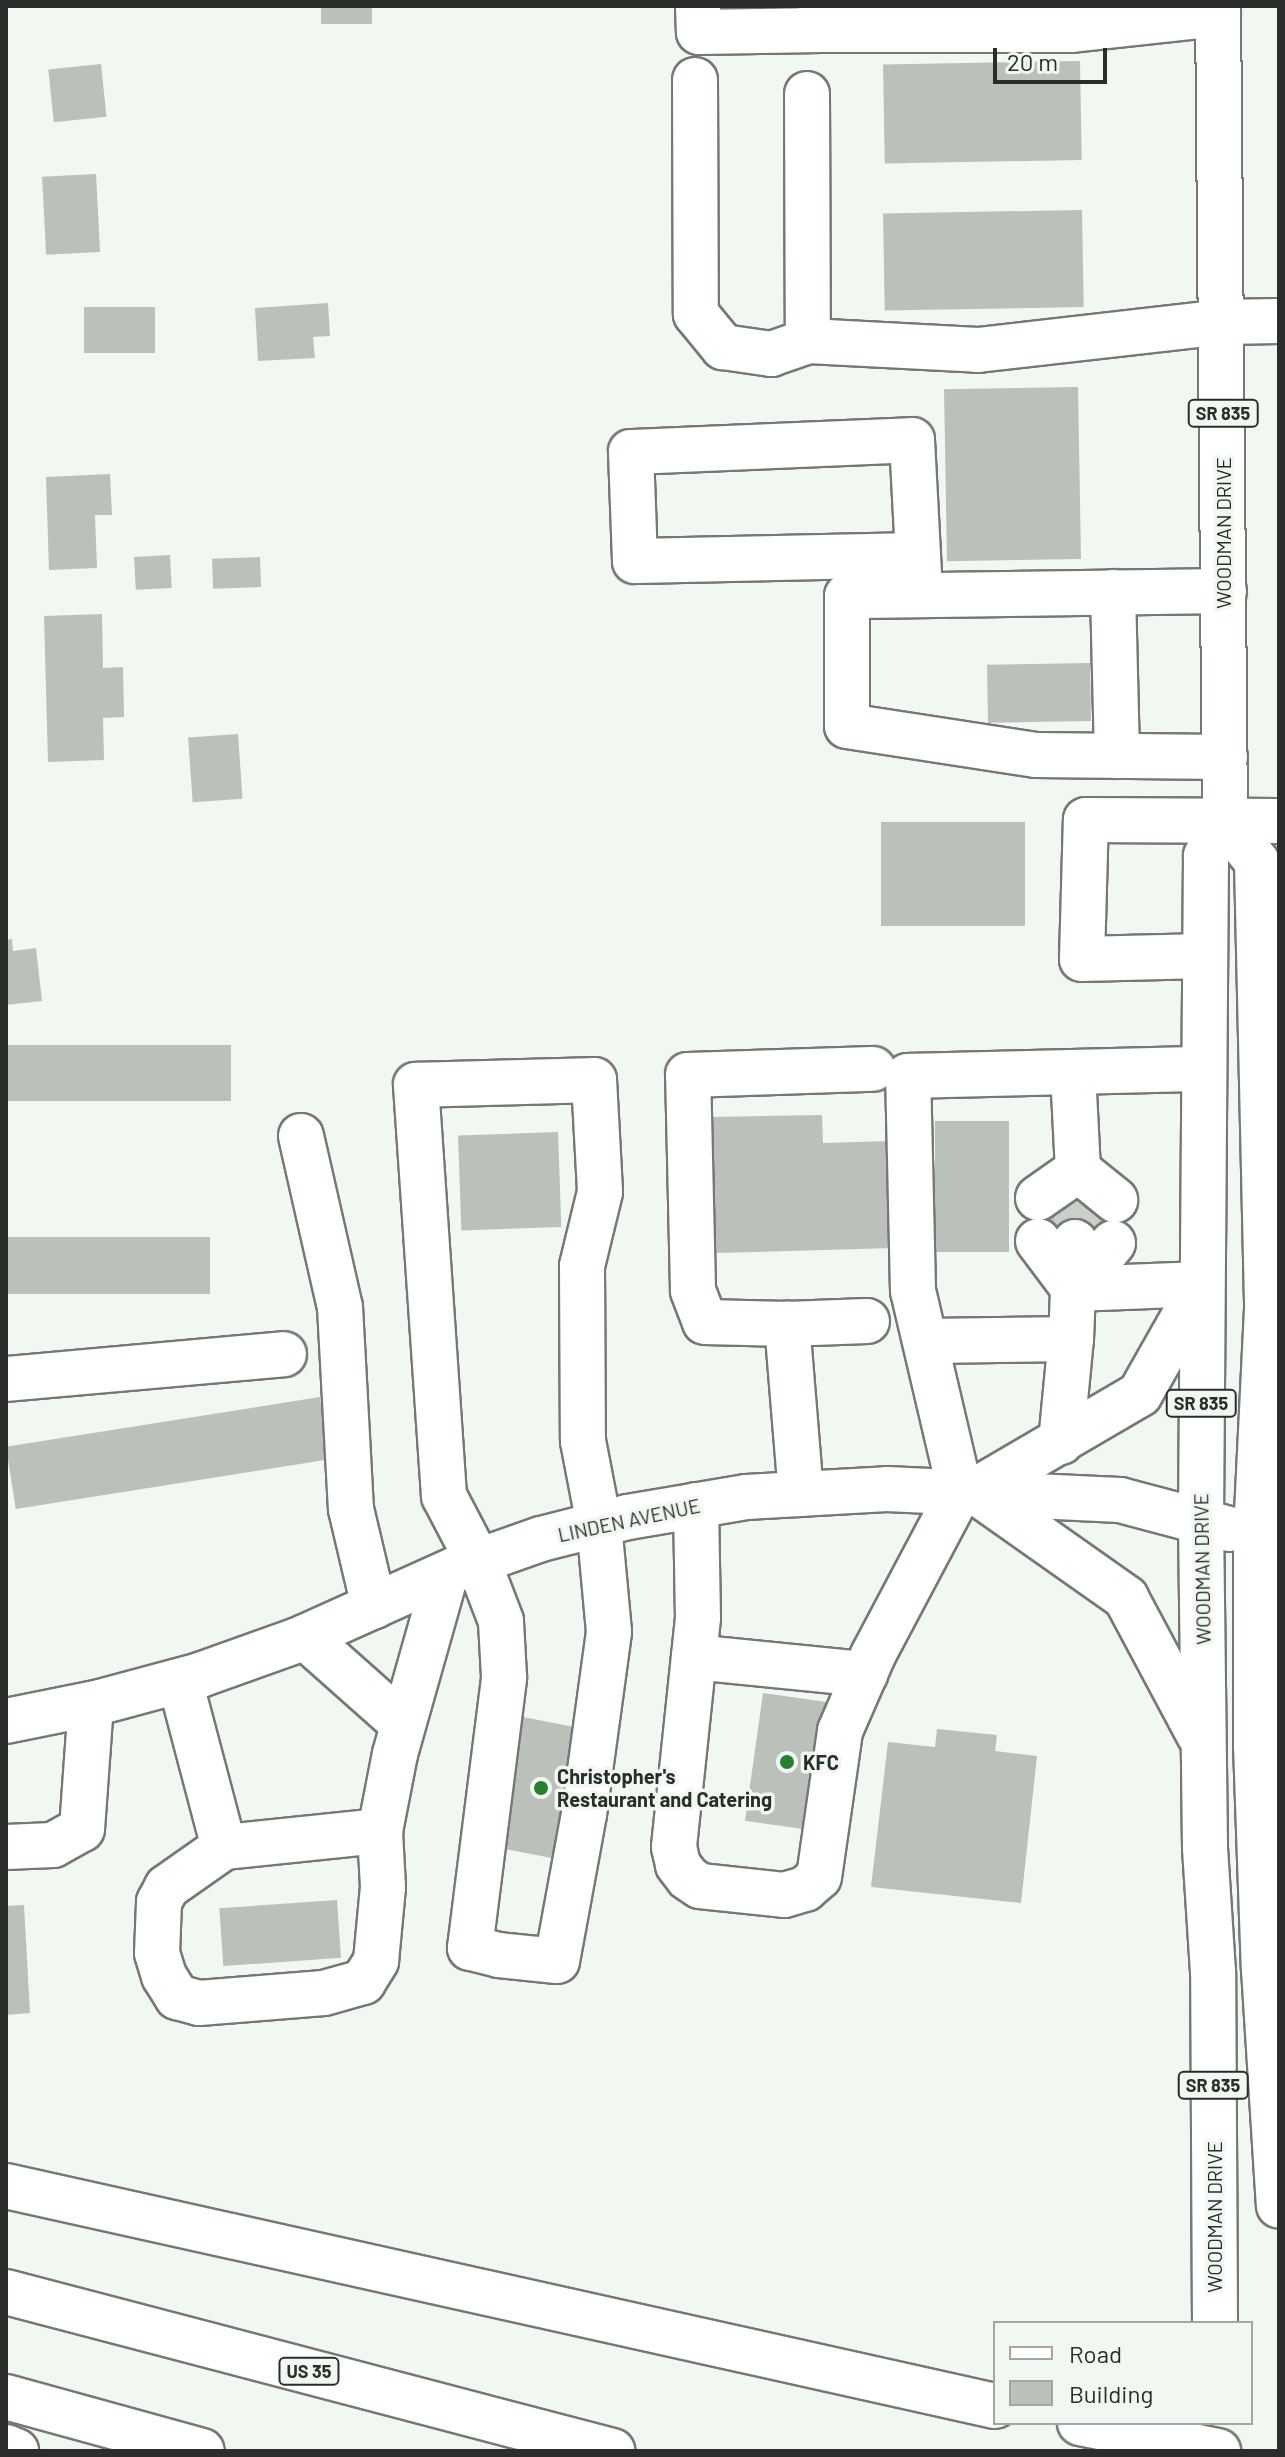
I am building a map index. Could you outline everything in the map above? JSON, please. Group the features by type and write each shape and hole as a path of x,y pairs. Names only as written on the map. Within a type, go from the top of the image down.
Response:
{"main road":[{"path":"698,6 699,32 821,18 1072,30 1218,10"},
{"name":"WOODMAN DRIVE","path":"1215,2321 1213,1972 1205,1847 1201,1522 1206,856 1225,821 1218,10"},
{"path":"695,80 696,314 723,347 771,354 808,341 978,350 1222,322 1279,321"},
{"path":"807,94 808,341"},
{"path":"919,575 912,440 631,452 635,561 919,575 1113,592 1224,591"},
{"path":"919,575 847,596 847,726 1036,755 1225,757"},
{"path":"1113,592 1117,756"},
{"path":"1204,956 1082,959 1086,820 1279,821"},
{"name":"SR 835","path":"1225,821 1257,862 1271,1185 1273,1329 1268,1536 1256,1745 1264,1969 1279,2206"},
{"path":"867,1321 787,1324 705,1322 693,1290 688,1075 873,1069"},
{"path":"1203,1069 908,1076 913,1291 967,1491 1126,1598 1155,1645 1205,1746"},
{"path":"1061,1442 1074,1289 1073,1072"},
{"path":"594,1080 600,1192 582,1266 583,1425 599,1524 609,1632 584,1814 557,1961 499,1955 470,1948 504,1677 501,1621 462,1568 444,1496 416,1085 594,1080"},
{"path":"301,1136 340,1307 351,1509 374,1606"},
{"path":"1074,1289 1202,1284"},
{"path":"696,1505 698,1618 674,1847 678,1865 688,1878 700,1886 784,1895 805,1889 819,1877 840,1731 865,1674 967,1491 1061,1442 1140,1394 1202,1284"},
{"path":"787,1324 801,1494"},
{"path":"927,1341 1071,1339"},
{"path":"6,1379 284,1354"},
{"name":"LINDEN AVENUE","path":"6,1721 91,1704 180,1681 305,1637 462,1568 541,1539 599,1524 746,1497 887,1489 1120,1500 1268,1536"},
{"path":"380,1831 224,1847 167,1887 159,1902 157,1953 164,1976 177,1997 199,2003 324,1993 363,1982 376,1961 383,1887 380,1831 403,1724 462,1568"},
{"path":"305,1637 403,1724"},
{"path":"694,1657 865,1674"},
{"path":"180,1681 224,1847"},
{"path":"6,1847 53,1845 82,1829 91,1704"},
{"path":"1261,1845 1279,1794"},
{"path":"6,2186 472,2293 993,2406"},
{"name":"US 35","path":"6,2292 612,2451"},
{"path":"6,2397 202,2451"},
{"path":"1090,2425 1216,2451 1215,2425"},
{"path":"6,2447 16,2451"}],"building":[{"path":"321,6 372,6 372,24 321,24"},
{"path":"899,6 1078,6 1078,18 899,18"},
{"path":"1080,61 1082,160 885,163 883,64"},
{"path":"101,64 107,117 54,122 48,70"},
{"path":"96,174 100,252 46,255 42,177"},
{"path":"1082,210 1084,307 885,310 883,213"},
{"path":"328,303 330,336 313,337 315,358 258,361 255,308"},
{"path":"84,307 155,307 155,353 84,353"},
{"path":"1078,387 1081,559 947,561 944,389"},
{"path":"110,474 112,515 95,515 97,568 49,570 46,477"},
{"path":"170,555 172,588 136,590 134,557"},
{"path":"260,557 261,587 213,589 212,559"},
{"path":"102,614 103,668 123,667 124,717 103,718 104,760 48,762 44,616"},
{"path":"1090,663 1091,721 988,723 987,665"},
{"path":"238,734 243,799 193,802 188,737"},
{"path":"881,822 1025,822 1025,926 881,926"},
{"path":"12,939 13,951 36,948 42,1001 6,1005 6,940"},
{"path":"6,1045 231,1045 231,1101 6,1101"},
{"path":"822,1115 823,1143 891,1141 894,1248 716,1253 713,1117"},
{"path":"935,1121 1009,1121 1009,1252 935,1252"},
{"path":"558,1132 561,1227 461,1230 458,1135"},
{"path":"1031,1198 1126,1201 1124,1243 1030,1240"},
{"path":"6,1237 210,1237 210,1294 6,1294"},
{"path":"320,1397 330,1459 16,1509 6,1447"},
{"name":"KFC","path":"763,1693 830,1702 812,1830 745,1821"},
{"name":"Christopher's Restaurant and Catering","path":"523,1717 582,1728 557,1859 498,1848"},
{"path":"937,1729 997,1735 995,1751 1037,1756 1021,1903 871,1887 888,1742 935,1747"},
{"path":"337,1900 341,1958 223,1966 219,1908"},
{"path":"24,1905 30,2013 6,2015 6,1906"}],"tunnel":[{"path":"1075,1242 1078,1199"}],"place":[{"name":"KFC","path":"787,1762"},
{"name":"Christopher's Restaurant and Catering","path":"541,1788"}]}
